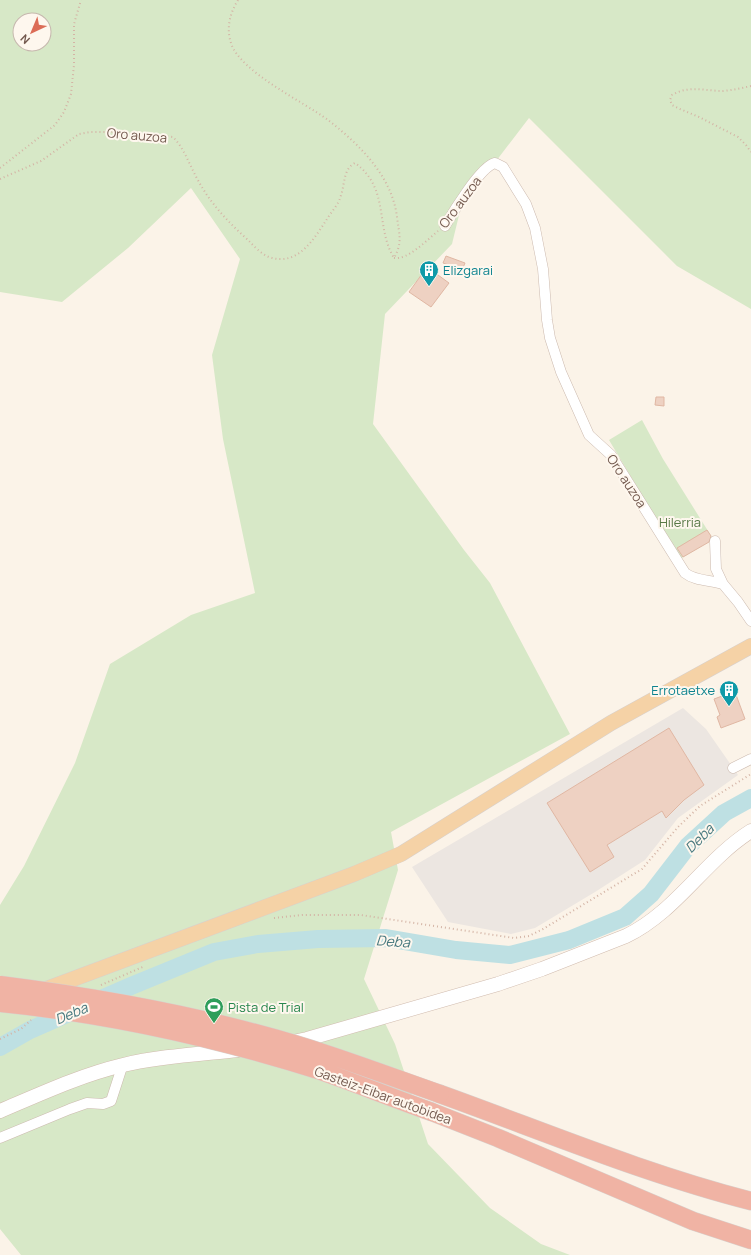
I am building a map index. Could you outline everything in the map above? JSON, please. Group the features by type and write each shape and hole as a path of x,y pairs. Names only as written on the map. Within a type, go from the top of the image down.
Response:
{"highway":[{"name":"Gasteiz-Eibar autobidea","path":"0,985 35,989 119,1003 184,1016 260,1034 330,1056 440,1094 638,1167 704,1189 751,1201"},
{"name":"Gasteiz-Eibar autobidea","path":"0,1003 33,1006 108,1018 182,1033 321,1072 432,1112 498,1138 693,1221 751,1240"}],"main road":[{"path":"0,1006 354,874 401,854 611,723 749,647"}],"street":[{"name":"Oro auzoa","path":"445,226 454,210 483,172 495,163 503,167 526,204 535,228 543,269 547,320 554,355 588,435 612,455 685,574 693,579 711,580 723,584"},
{"path":"715,541 716,569 723,584 751,621"},
{"path":"733,768 751,759"},
{"path":"0,1110 95,1072 123,1064 264,1047 307,1039 498,984 542,969 605,945 638,930 674,901 722,852 751,831"},
{"path":"0,1138 70,1108 87,1104 102,1104 112,1101 123,1064"}],"path":[{"path":"0,168 55,125 64,112 71,94 74,65 74,24 81,0"},
{"path":"238,0 229,18 231,44 236,53 247,65 261,76 334,125 364,151 387,184 396,207 400,239 399,248 394,258"},
{"path":"751,86 723,91 696,89 678,91 672,95 670,100 672,105 738,137 751,152"},
{"name":"Oro auzoa","path":"0,179 41,161 79,134 90,132 118,132 173,137 179,144 201,186 216,207 235,228 266,256 276,259 287,259 306,249 341,196 348,168 355,163 364,170 380,200 388,245 394,258 407,256 445,226"},
{"path":"269,918 302,915 360,915 514,938 529,936 642,869 678,827 700,806 751,774"},
{"path":"96,987 150,964"},
{"path":"0,1039 22,1029 33,1019"}],"shaded area":[{"path":"683,708 706,729 738,775 678,818 645,860 535,928 511,934 448,922 412,867"}],"green space":[{"path":"0,0 751,0 751,309 677,266 529,118 461,207 452,244 385,314 373,424 464,550 490,583 570,734 391,832 398,870 364,979 395,1044 428,1144 490,1208 541,1244 570,1255 21,1255 0,1229 0,905 24,866 75,763 110,664 191,615 255,593 223,439 212,355 240,259 191,188 128,248 62,302 0,292"},
{"name":"Hilerria","path":"642,420 663,459 713,539 680,559 609,440"}],"building":[{"path":"446,256 465,263 462,270 443,263"},
{"name":"Elizgarai","path":"427,267 449,283 431,307 409,292"},
{"path":"656,397 664,397 664,406 655,405"},
{"path":"707,530 711,536 709,542 683,557 677,548"},
{"name":"Errotaetxe","path":"730,684 733,692 735,692 745,719 721,728 717,717 720,715 714,699 725,695 722,687"},
{"path":"669,728 704,785 684,800 666,818 662,811 607,845 614,857 590,872 547,803"}],"waterway":[{"name":"Deba","path":"0,1047 30,1030 214,952 258,944 318,939 386,938 456,950 510,955 569,940 625,917 651,894 688,846 724,813 751,798"}],"place":[{"name":"Elizgarai","path":"429,287"},
{"name":"Errotaetxe","path":"729,707"},
{"name":"Pista de Trial","path":"214,1024"}]}
